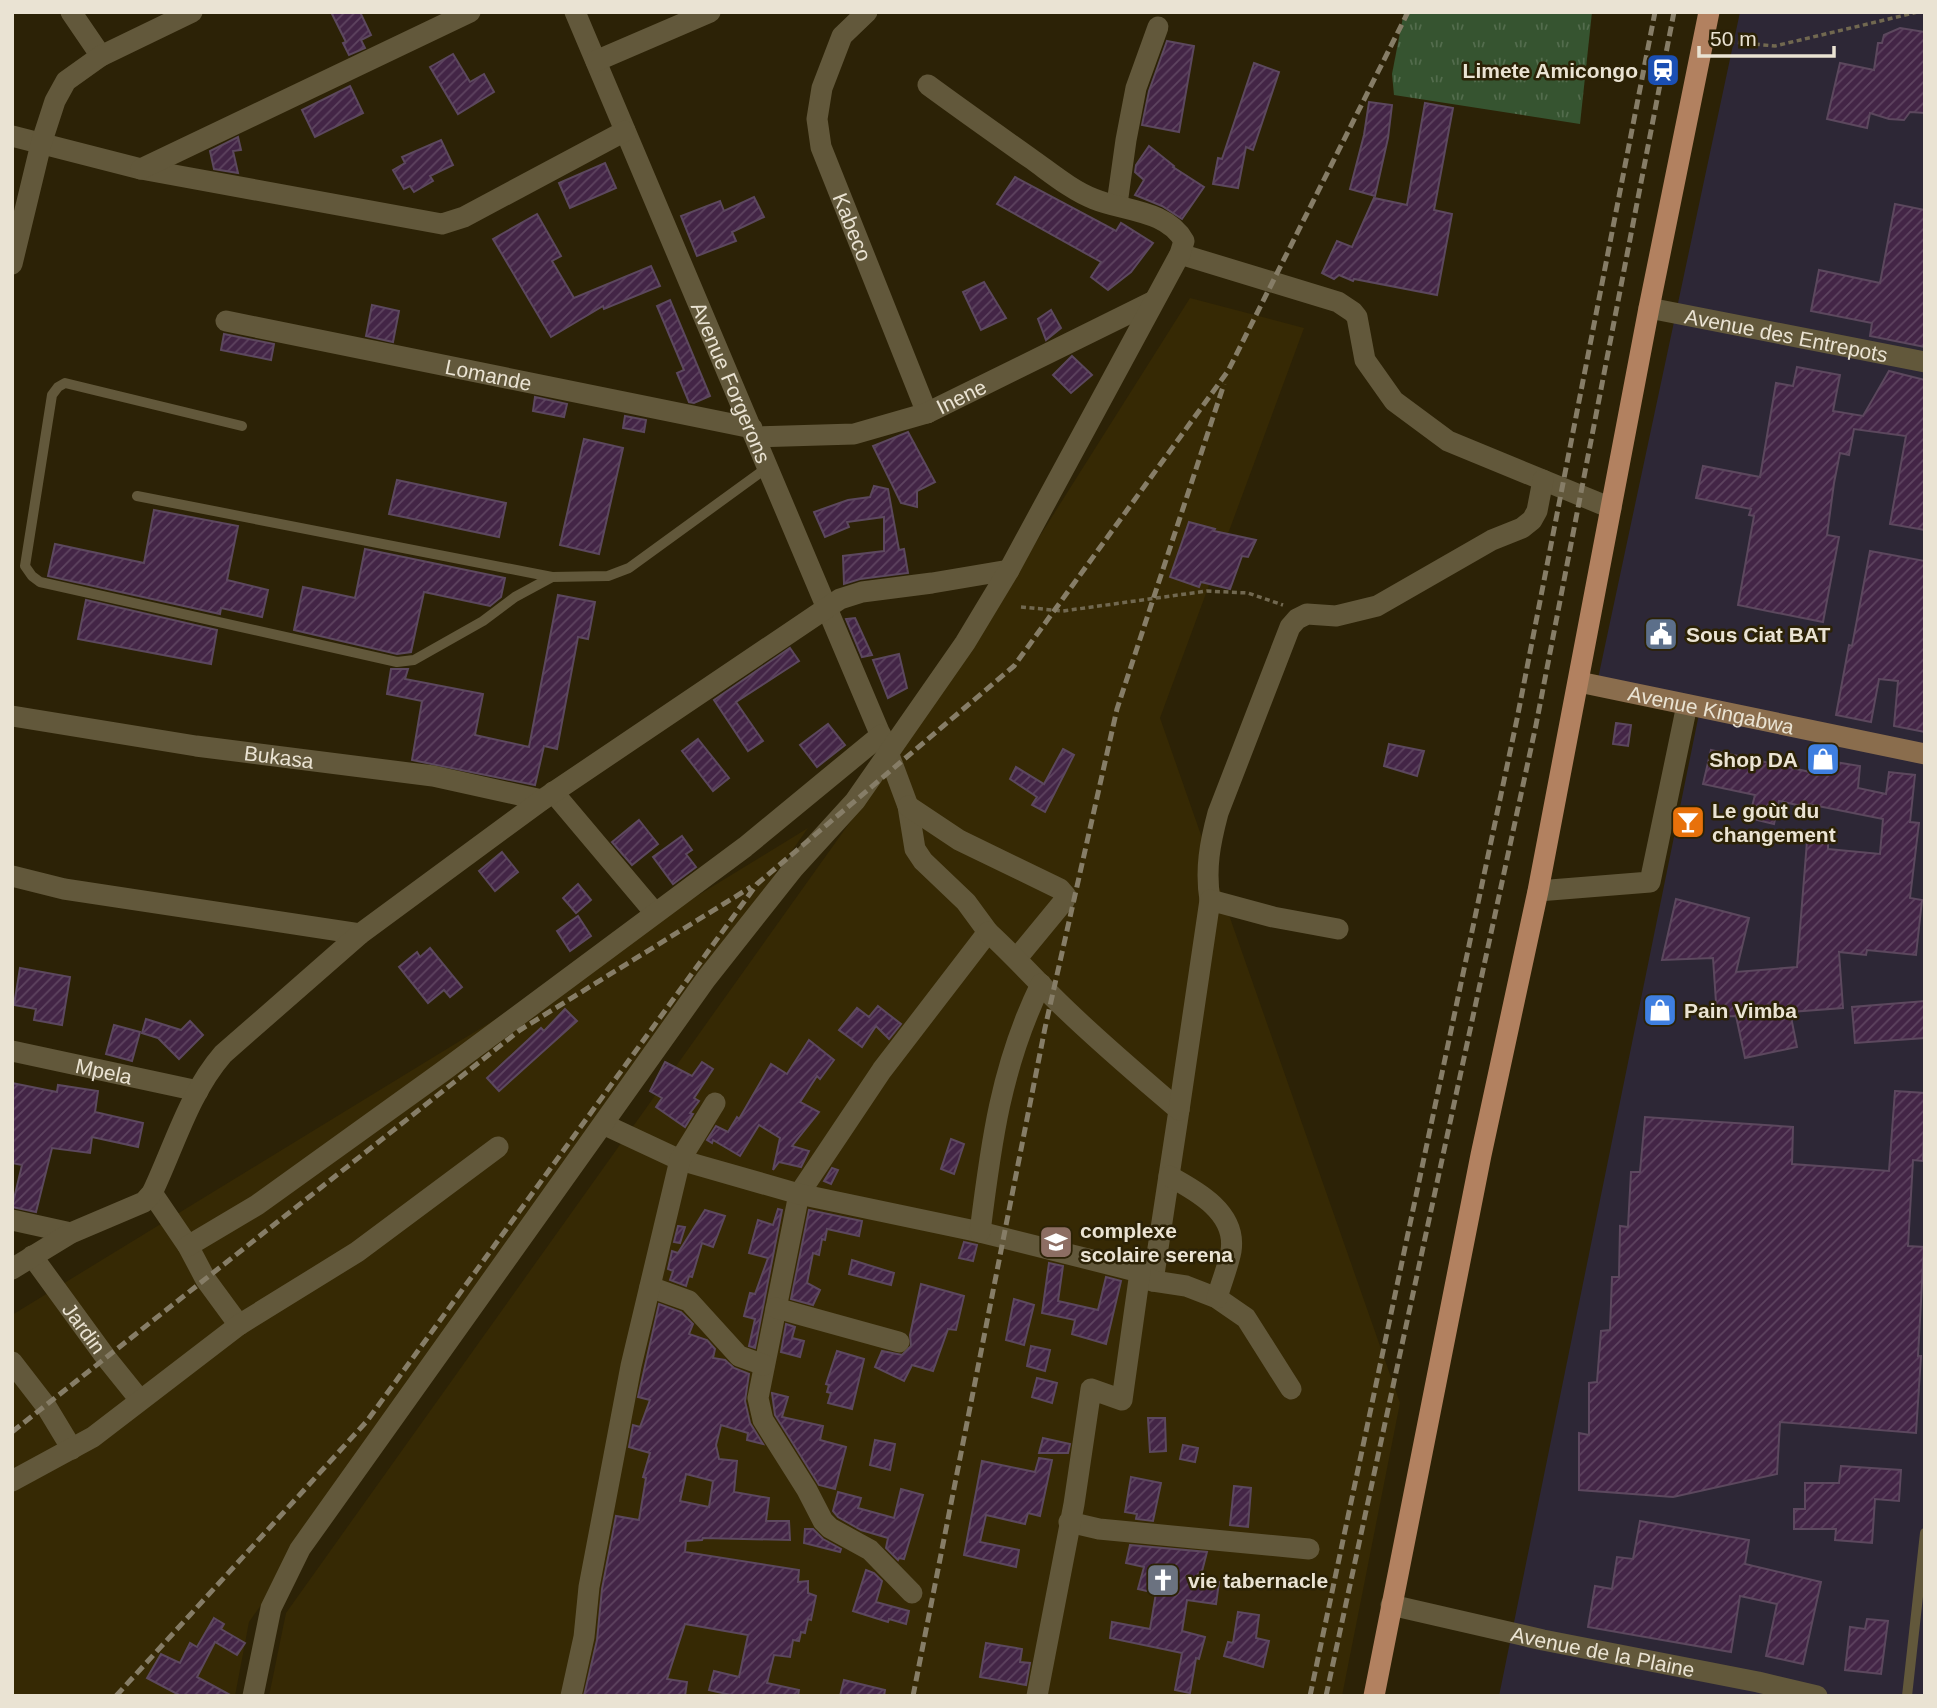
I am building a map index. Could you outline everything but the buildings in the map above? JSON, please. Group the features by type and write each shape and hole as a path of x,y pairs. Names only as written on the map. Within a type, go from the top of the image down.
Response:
{"main road":[{"path":"1374,1696 1481,1155 1538,891 1649,308 1709,12"}],"street":[{"path":"71,12 101,57"},
{"path":"12,264 41,144 55,101 66,81 101,57 192,12"},
{"path":"141,169 470,12"},
{"name":"Avenue Forgerons","path":"575,12 885,745 908,806 915,849 923,861 966,902 988,932 1108,1049 1179,1110"},
{"path":"596,61 710,12"},
{"name":"Kabeco","path":"867,12 842,36 822,88 817,119 821,147 927,413"},
{"path":"1117,204 1136,88 1158,27"},
{"path":"253,1696 271,1608 300,1549 525,1231 605,1125 706,979 793,869 855,801 885,745 965,643 1009,570 1180,254 1184,241 1178,230 1158,218 1094,199 1055,176 928,86"},
{"path":"12,136 141,169 442,224 464,217 625,131"},
{"path":"1180,254 1339,302 1357,317 1365,360 1394,401 1448,441 1611,508"},
{"name":"Inene","path":"754,433 854,434 927,413 1153,302"},
{"name":"Avenue des Entrepots","path":"1649,308 1925,362"},
{"name":"Lomande","path":"226,321 754,433"},
{"path":"1037,1696 1091,1389 1122,1400 1169,1176 1210,900 1207,881 1208,854 1215,826 1290,627 1297,619 1307,614 1336,616 1377,606 1492,540 1522,528 1532,520 1537,511 1543,480"},
{"path":"12,1269 71,1233 144,1202 152,1193 210,1068 223,1054 360,934 548,796 840,599 862,593 1009,570"},
{"name":"Avenue Kingabwa","path":"1579,682 1925,754"},
{"path":"1538,891 1650,882 1687,705"},
{"name":"Bukasa","path":"12,716 196,746 433,776 548,796"},
{"path":"188,1246 268,1197 885,745"},
{"path":"548,796 656,913"},
{"path":"908,806 959,840 1060,889 1066,896 1017,958"},
{"path":"12,876 64,889 360,934"},
{"path":"1210,900 1273,917 1338,929"},
{"path":"912,1593 870,1550 830,1528 823,1521 763,1420 758,1398 799,1194 882,1070 988,932"},
{"path":"980,1232 999,1099 1023,1022 1041,984"},
{"name":"Mpela","path":"12,1051 198,1091"},
{"path":"571,1696 584,1637 589,1587 631,1366 680,1160 715,1104"},
{"path":"605,1125 680,1160 799,1194 980,1232 1185,1286 1217,1298 1246,1318 1290,1389"},
{"path":"12,1481 93,1437 239,1325 357,1252 498,1147"},
{"path":"1169,1176 1200,1192 1218,1210 1229,1229 1231,1249 1217,1298"},
{"path":"152,1193 188,1246 206,1280 239,1325"},
{"path":"12,1220 71,1233"},
{"name":"Jardin","path":"32,1256 140,1400"},
{"path":"650,1287 689,1301 739,1356 764,1365"},
{"path":"776,1308 899,1342"},
{"path":"12,1362 46,1406 72,1448"},
{"path":"1069,1522 1099,1529 1309,1549"},
{"name":"Avenue de la Plaine","path":"1391,1605 1543,1640 1817,1696"}],"lane":[{"path":"242,426 65,383 58,387 52,395 25,566 40,582 397,662 414,660 483,621 515,597 552,577"},
{"path":"137,496 552,577 608,576 629,568 768,467"},
{"path":"1907,1696 1925,1533"}],"path":[{"path":"1703,40 1775,46 1918,12"},
{"path":"1021,607 1062,611 1207,591 1248,593 1291,607"}],"shaded area":[{"path":"1740,12 1925,12 1925,1696 1499,1696 1700,709 1596,688"},
{"path":"1190,298 1304,328 1160,718 1400,1403 1342,1696 269,1696 286,1613 930,710"},
{"path":"808,828 249,1622 235,1696 12,1696 12,1315"}],"green space":[{"path":"1404,12 1592,12 1580,124 1394,95 1392,74"}],"railway":[{"path":"116,1696 367,1421 757,884 1014,666 1228,371 1408,12"},
{"path":"1310,1696 1517,719 1655,12"},
{"path":"1326,1696 1536,725 1674,12"},
{"path":"913,1696 1045,1028 1117,709 1224,384"},
{"path":"12,1432 520,1030 751,887"}],"place":[{"name":"Limete Amicongo","path":"1663,70"},
{"name":"Sous Ciat BAT","path":"1661,634"},
{"name":"Shop DA","path":"1823,759"},
{"name":"Le goùt du changement","path":"1688,822"},
{"name":"Pain Vimba","path":"1660,1010"},
{"name":"complexe scolaire serena","path":"1056,1242"},
{"name":"vie tabernacle","path":"1163,1580"}]}
